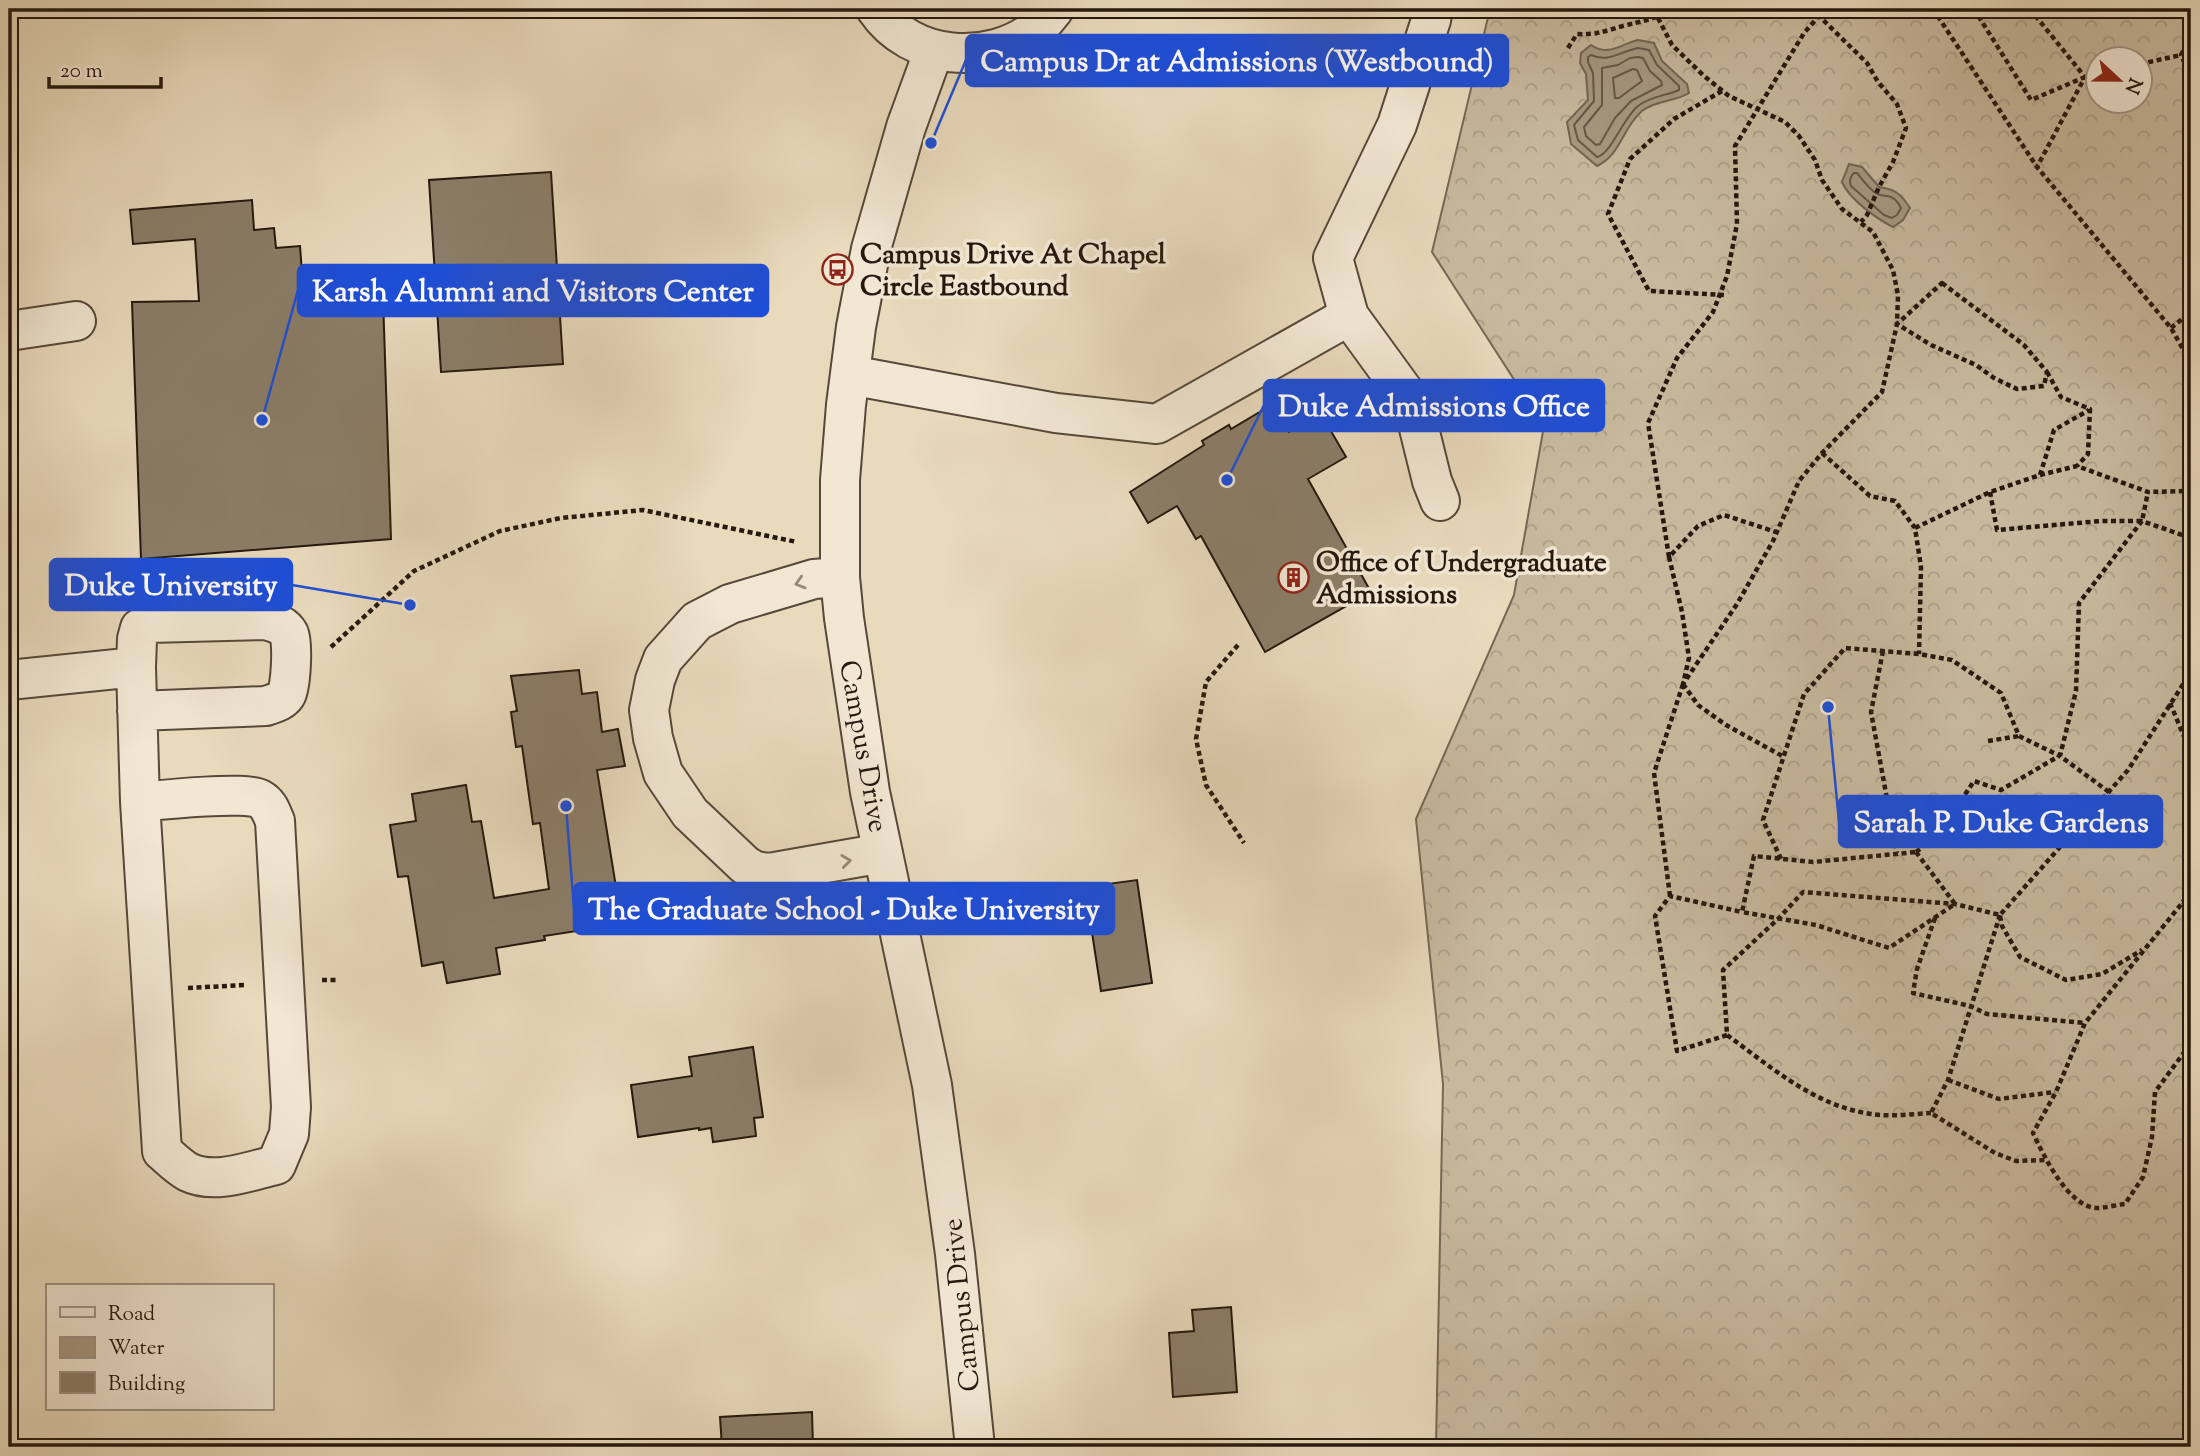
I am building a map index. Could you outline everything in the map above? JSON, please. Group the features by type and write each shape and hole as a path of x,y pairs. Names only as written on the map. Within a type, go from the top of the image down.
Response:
{"street":[{"path":"876,9 904,36 934,50 970,54 1006,47 1037,29 1054,9"},
{"path":"1433,9 1432,20 1397,125 1334,258 1349,316 1413,404 1432,481 1440,500"},
{"name":"Campus Drive","path":"934,50 906,127 871,249 850,375 840,480 840,577 870,792 932,1085 955,1254 975,1447"},
{"path":"850,375 1056,413 1157,424 1349,316"},
{"path":"9,331 76,321"},
{"path":"840,577 814,579 730,604 697,621 663,659 655,680 649,710 653,738 663,773 690,813 745,865 769,873 883,853"},
{"path":"137,711 267,706 281,701 288,692 290,636 281,624 266,620 149,623 140,628 136,667 137,711 140,802 162,1151 186,1171 204,1178 234,1175 276,1165 289,1134 291,1107 275,821 269,806 258,797 214,796 140,802"},
{"path":"9,680 136,667"}],"path":[{"path":"1568,48 1577,34 1606,33 1619,27 1658,18 1671,9"},
{"path":"1812,9 1867,64 1897,104 1906,128 1893,162 1861,222"},
{"path":"1727,1035 1677,1051 1655,916 1670,896 1654,773 1689,658 1669,557 1648,423 1677,358 1713,312 1722,295 1737,224 1735,146 1804,33 1827,9"},
{"path":"1933,9 2037,167 2171,328 2191,363"},
{"path":"1974,9 2031,100 2084,77"},
{"path":"2030,9 2084,76"},
{"path":"1658,18 1672,45 1722,91 1737,101 1785,122 1799,136 1815,160 1822,180 1842,209 1873,232 1893,270 1899,295 1897,324 1882,392 1822,453 1799,481 1776,532 1737,604 1683,684"},
{"path":"2154,61 2180,55 2191,36"},
{"path":"2180,55 2191,77"},
{"path":"2037,167 2084,79"},
{"path":"1722,91 1674,119 1630,159 1608,214 1648,291 1722,295"},
{"path":"1897,324 1942,283 2024,345 2047,372 2061,397 2090,409"},
{"path":"2171,328 2191,312"},
{"path":"1897,324 1931,345 1976,365 1994,378 2017,389 2044,386 2047,372"},
{"path":"2077,466 2088,454 2090,409"},
{"path":"2040,475 2054,430 2090,409"},
{"path":"1822,453 1870,496 1895,501 1914,528 1920,567 1919,654"},
{"path":"1914,528 1990,492 2077,466 2148,492 2187,491 2191,497"},
{"path":"1990,492 1997,530 2101,521 2142,521 2185,536 2191,551"},
{"path":"1742,912 1754,856 1813,862 1916,852 1939,834 1974,781 2001,790 2060,755 2076,691 2079,603 2142,521 2148,492"},
{"path":"322,655 414,571 500,531 561,518 643,510 798,542"},
{"path":"1669,557 1698,526 1724,515 1776,532"},
{"path":"2185,536 2191,532"},
{"path":"1238,645 1206,682 1196,739 1206,785 1244,843"},
{"path":"1781,859 1763,820 1804,694 1845,648 1919,654 1952,660 2001,693 2019,736"},
{"path":"1883,651 1871,712 1897,853"},
{"path":"1931,1113 1948,1080 2000,915 2128,770 2191,672"},
{"path":"1683,684 1698,705 1726,725 1784,757"},
{"path":"2170,703 2191,752"},
{"path":"1988,741 2019,736 2060,755 2109,792"},
{"path":"1916,852 1955,904"},
{"path":"2191,885 2183,902 2085,1023 2056,1092 2033,1133 2046,1160 2072,1196 2094,1208 2124,1204 2143,1177 2152,1137 2155,1093 2191,1042"},
{"path":"1727,1035 1723,970 1803,892 1955,904 2000,915"},
{"path":"1670,896 1816,925 1889,948 1955,904"},
{"path":"2183,902 2191,913"},
{"path":"2000,915 2002,926 2020,957 2066,980 2102,974 2146,948"},
{"path":"1936,918 1917,969 1913,993 1970,1006 1987,1014 2085,1023"},
{"path":"153,990 248,985"},
{"path":"1727,1035 1796,1086 1844,1108 1873,1115 1931,1113 1995,1153 2016,1161 2046,1160"},
{"path":"1948,1080 1999,1099 2056,1092"}],"green space":[{"path":"1490,9 2191,9 2191,1447 1436,1447 1443,1084 1416,819 1514,595 1544,426 1432,252"}],"water":[{"path":"1638,40 1654,43 1662,61 1687,84 1689,93 1642,111 1630,125 1617,148 1597,166 1571,144 1567,122 1588,100 1586,74 1580,63 1581,53 1591,45 1609,50"},
{"path":"1849,164 1862,167 1879,187 1889,189 1900,196 1910,208 1903,220 1893,227 1857,202 1842,182"}],"building":[{"path":"551,172 563,364 441,372 429,180"},
{"path":"252,200 254,230 274,228 276,248 300,246 304,299 383,298 391,539 141,559 132,302 199,301 195,239 133,244 130,210"},
{"path":"1273,404 1289,432 1321,414 1346,457 1308,479 1371,592 1265,652 1201,536 1196,539 1177,506 1148,523 1130,492 1204,445 1202,441 1229,425 1231,429"},
{"path":"579,670 582,694 597,692 602,732 618,729 625,766 597,770 622,924 544,936 545,940 496,948 500,974 447,983 443,962 422,966 408,876 398,877 390,825 416,821 412,794 466,785 472,822 481,821 494,898 549,889 540,823 533,824 522,746 516,747 511,712 517,711 511,676"},
{"path":"1137,880 1152,983 1101,991 1085,887"},
{"path":"753,1047 763,1117 754,1118 756,1136 713,1142 711,1128 699,1128 638,1137 631,1085 692,1076 689,1057"},
{"path":"1231,1307 1237,1392 1173,1397 1169,1333 1194,1331 1192,1310"},
{"path":"812,1412 813,1447 722,1447 720,1417"}],"place":[{"name":"Campus Dr at Admissions (Westbound)","path":"931,143"},
{"name":"Campus Drive At Chapel Circle Eastbound","path":"837,269"},
{"name":"Karsh Alumni and Visitors Center","path":"262,420"},
{"name":"Duke Admissions Office","path":"1227,480"},
{"name":"Office of Undergraduate Admissions","path":"1293,577"},
{"name":"Duke University","path":"410,605"},
{"name":"Sarah P. Duke Gardens","path":"1828,707"},
{"name":"The Graduate School - Duke University","path":"566,806"}]}
